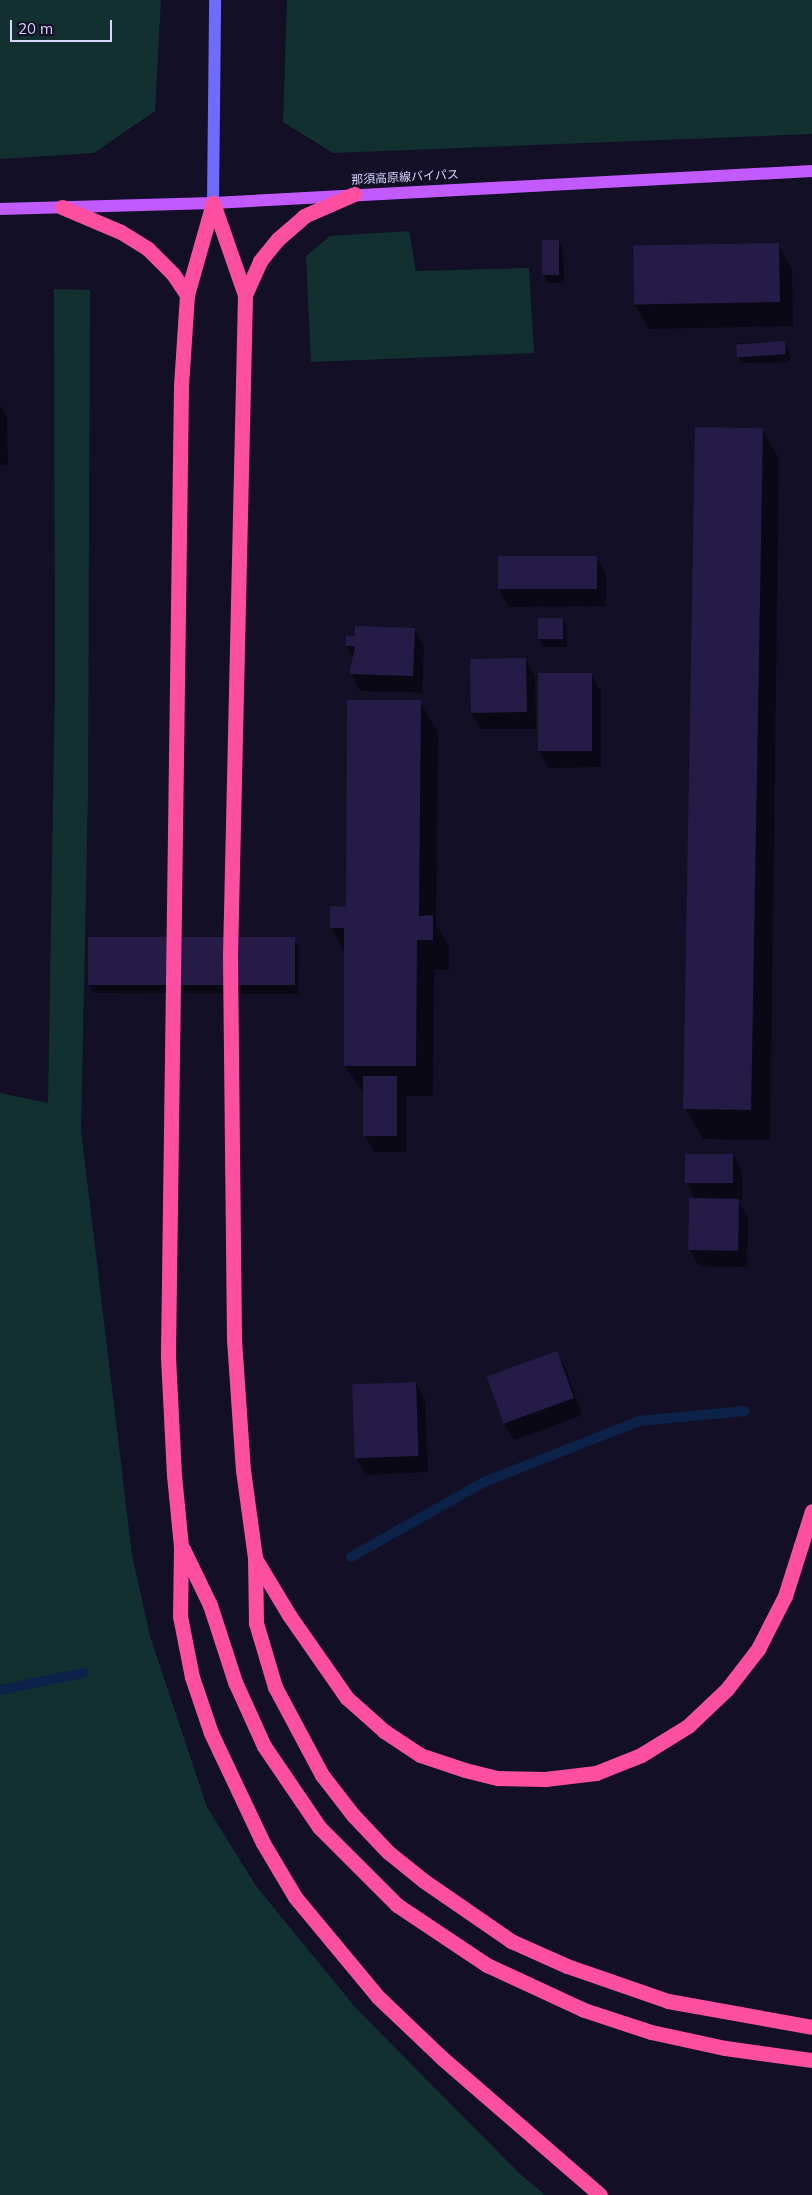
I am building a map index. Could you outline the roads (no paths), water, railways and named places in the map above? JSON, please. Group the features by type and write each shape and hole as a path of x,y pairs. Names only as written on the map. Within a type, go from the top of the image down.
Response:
{"highway":[{"path":"245,295 260,261 278,239 304,216 354,194"},
{"path":"213,203 186,295 181,386 168,1348 174,1475 181,1546 180,1616 192,1677 232,1783 295,1897 385,2004 442,2058 600,2195"},
{"path":"213,203 245,295 230,957 234,1339 243,1470 255,1558 256,1623 275,1688 322,1775 388,1852 496,1932 567,1966 668,2000 812,2027"},
{"path":"62,207 121,232 148,250 173,274 186,295"},
{"path":"255,1558 289,1615 347,1698 384,1731 420,1755 465,1770 498,1778 544,1779 596,1773 641,1755 688,1726 728,1689 758,1649 786,1596 812,1511"},
{"path":"181,1546 210,1605 236,1682 264,1746 320,1827 397,1905 487,1965 584,2010 651,2032 726,2048 812,2060"}],"main road":[{"name":"那須高原線バイパス","path":"0,209 213,203 354,194 807,172"}],"street":[{"path":"213,203 215,0"}],"waterway":[{"path":"351,1557 484,1482 639,1421 745,1411"},
{"path":"0,1690 83,1673"}]}
